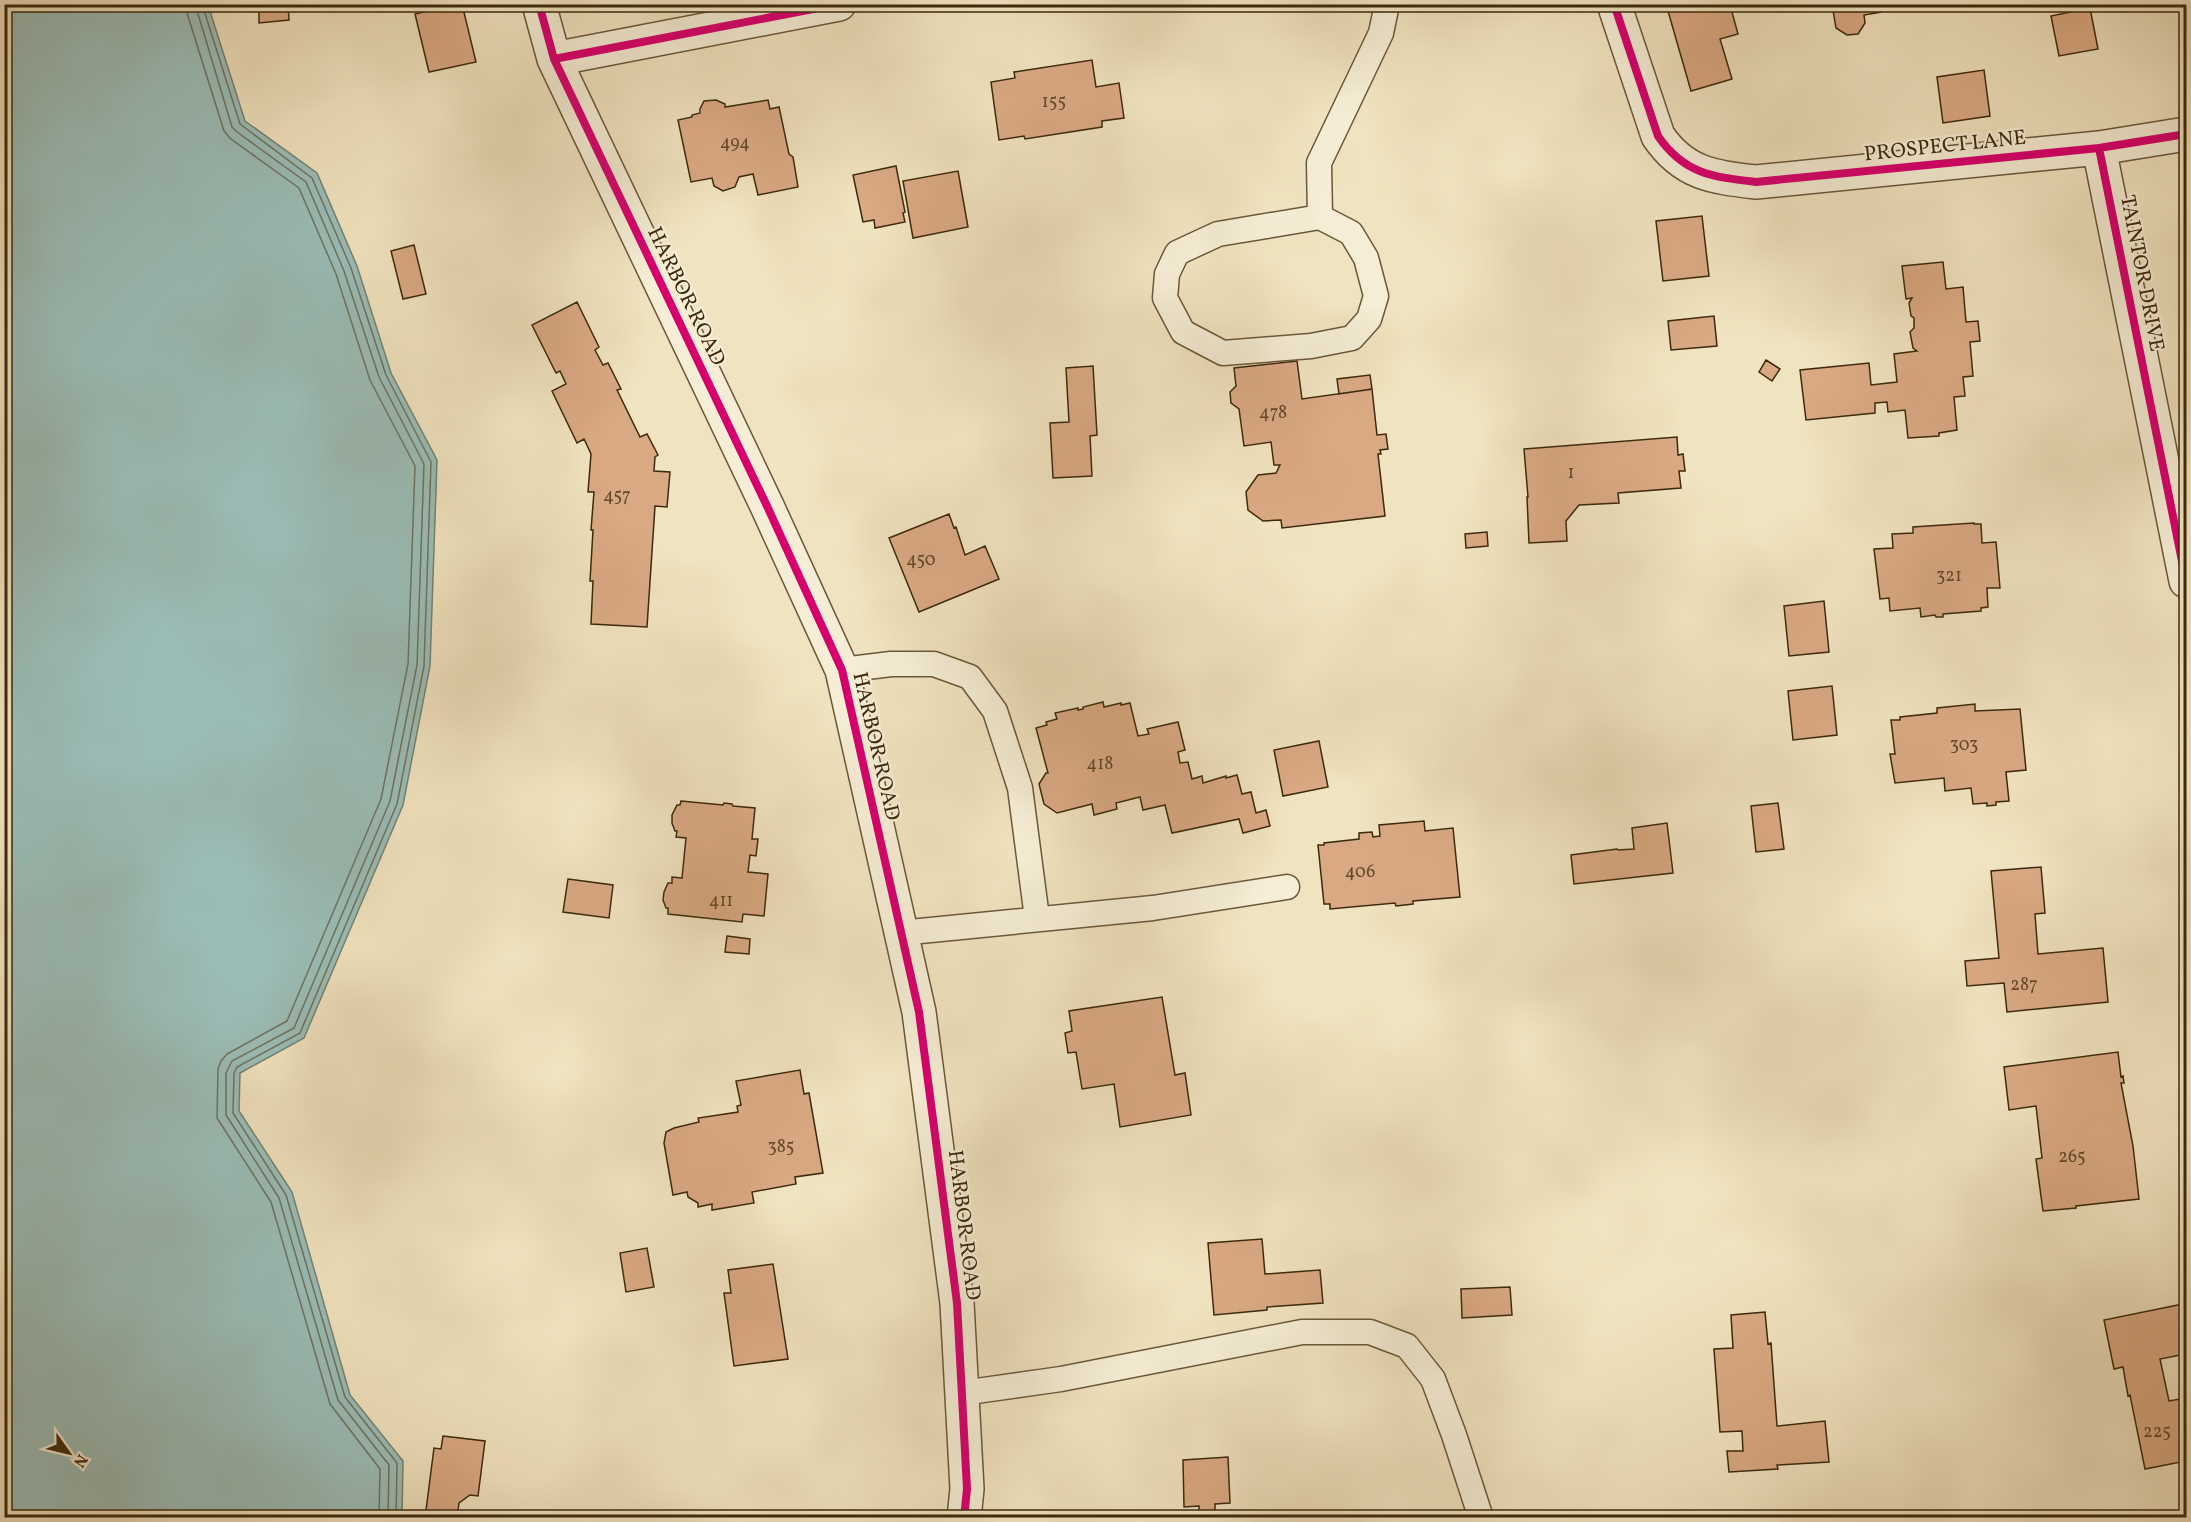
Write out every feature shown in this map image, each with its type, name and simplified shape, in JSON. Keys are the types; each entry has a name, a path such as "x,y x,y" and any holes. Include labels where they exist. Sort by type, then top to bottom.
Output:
{"street":[{"name":"HARBOR ROAD","path":"539,4 554,59 767,506 842,670 919,1012 957,1303 967,1489 963,1518"},
{"path":"554,59 839,4"},
{"name":"PROSPECT LANE","path":"1614,4 1658,136 1669,152 1690,167 1707,174 1756,182 2099,148 2187,134"},
{"name":"TAINTOR DRIVE","path":"2099,148 2187,582"}],"lane":[{"path":"1320,218 1319,163 1381,33 1388,4"},
{"path":"1320,218 1351,233 1366,258 1376,296 1369,320 1352,338 1311,346 1224,353 1183,332 1165,298 1167,274 1177,254 1218,234 1320,218"},
{"path":"842,670 891,664 934,664 970,677 995,711 1020,788 1037,918"},
{"path":"900,933 1153,908 1287,887"},
{"path":"962,1394 1061,1379 1302,1332 1370,1332 1407,1346 1433,1379 1481,1518"}],"water":[{"path":"5,4 208,5 245,121 317,173 357,266 391,373 437,460 430,666 403,805 304,1038 240,1073 239,1111 292,1192 350,1395 403,1461 402,1517 5,1517"}],"building":[{"path":"259,4 288,4 289,20 259,23"},
{"path":"462,4 476,62 429,72 415,14"},
{"path":"1666,4 1733,4 1730,5 1738,34 1720,39 1732,79 1691,91"},
{"path":"1832,4 1894,4 1881,6 1881,12 1864,15 1865,23 1858,34 1847,35 1836,28"},
{"path":"2090,8 2098,49 2059,56 2051,16"},
{"path":"1092,60 1096,87 1119,83 1124,118 1102,121 1102,127 1025,139 1024,136 999,140 991,82 1015,78 1014,72"},
{"path":"1984,70 1990,116 1943,123 1937,77"},
{"path":"716,100 725,104 725,107 768,100 770,109 779,107 789,154 793,157 798,187 758,195 753,174 739,177 735,187 723,191 714,186 712,178 691,182 678,120 700,113 704,101"},
{"path":"896,166 905,222 875,228 874,220 863,222 853,175"},
{"path":"958,171 968,227 913,238 903,181"},
{"path":"1702,216 1709,276 1663,281 1656,221"},
{"path":"414,245 426,294 403,299 391,251"},
{"path":"1943,262 1946,289 1963,287 1966,322 1978,321 1980,341 1970,342 1973,376 1963,377 1965,396 1954,397 1957,430 1939,433 1939,436 1908,438 1905,410 1888,412 1887,402 1875,403 1875,413 1806,420 1800,370 1869,363 1871,385 1897,382 1894,354 1917,351 1913,348 1910,332 1914,328 1914,318 1911,316 1909,303 1912,298 1906,299 1902,266"},
{"path":"577,302 599,347 595,350 603,365 608,363 621,389 617,390 640,437 647,434 658,455 655,457 654,471 670,472 667,507 655,506 647,627 591,624 593,581 590,581 593,530 591,530 594,492 588,492 591,454 584,439 577,443 552,391 566,384 560,371 556,373 532,325"},
{"path":"1714,316 1717,346 1671,350 1668,321"},
{"path":"1766,360 1780,369 1772,381 1759,372"},
{"path":"1297,361 1302,399 1372,389 1377,435 1386,434 1388,449 1380,450 1381,454 1378,454 1385,516 1282,528 1281,520 1263,521 1248,510 1246,492 1258,475 1276,473 1280,465 1274,465 1271,442 1244,446 1239,409 1231,403 1230,392 1236,386 1234,368"},
{"path":"1093,366 1097,435 1090,436 1092,476 1053,478 1050,423 1069,422 1066,368"},
{"path":"1370,375 1372,389 1339,394 1337,379"},
{"path":"1677,437 1678,455 1683,454 1685,471 1679,471 1681,488 1618,493 1619,503 1579,505 1566,521 1567,541 1529,543 1524,449"},
{"path":"949,514 965,555 985,546 999,579 919,612 889,538"},
{"path":"1981,524 1982,543 1996,542 2000,588 1987,588 1988,607 1981,608 1981,611 1943,614 1943,617 1935,615 1921,617 1920,608 1890,611 1889,598 1880,599 1874,549 1893,548 1892,534 1913,533 1913,527"},
{"path":"1487,532 1488,546 1466,548 1465,534"},
{"path":"1824,601 1829,652 1789,656 1784,606"},
{"path":"1832,686 1837,735 1793,740 1788,691"},
{"path":"1103,702 1104,707 1130,703 1138,736 1149,734 1147,729 1178,722 1185,750 1178,752 1180,763 1188,762 1192,779 1202,776 1203,783 1237,775 1242,794 1251,792 1256,813 1266,810 1270,826 1243,833 1239,819 1172,833 1165,805 1143,810 1140,797 1116,803 1117,809 1094,815 1092,804 1057,813 1044,804 1039,784 1048,773 1036,728 1057,719 1055,713 1083,709 1083,707"},
{"path":"1975,704 1975,711 2020,709 2026,770 2006,772 2009,801 1996,802 1996,805 1987,806 1987,803 1973,804 1971,788 1945,791 1944,778 1895,783 1890,754 1895,754 1891,720 1937,713 1937,708"},
{"path":"1319,741 1328,787 1283,796 1274,750"},
{"path":"681,801 723,805 724,803 755,808 752,839 758,839 756,856 750,855 748,872 768,874 764,916 743,914 742,922 668,914 668,908 663,900 664,892 668,883 672,883 672,877 682,878 686,838 676,837 677,831 672,823 672,815"},
{"path":"1778,803 1784,849 1756,852 1751,806"},
{"path":"1424,821 1425,831 1453,828 1460,897 1413,901 1413,904 1396,906 1395,903 1330,909 1330,904 1324,904 1318,845 1359,839 1359,833 1372,832 1373,837 1380,836 1379,825"},
{"path":"1667,823 1673,873 1574,884 1571,855 1634,849 1632,828"},
{"path":"2041,867 2045,913 2035,914 2038,954 2103,948 2108,1002 2007,1012 2004,983 1967,986 1965,961 1999,958 1991,871"},
{"path":"568,879 613,885 609,918 563,912"},
{"path":"727,936 750,939 749,954 725,952"},
{"path":"1162,997 1175,1075 1185,1073 1191,1115 1120,1127 1114,1084 1082,1089 1076,1052 1068,1053 1065,1033 1072,1031 1069,1011"},
{"path":"2118,1052 2139,1199 2043,1211 2036,1159 2042,1158 2036,1106 2009,1110 2004,1067"},
{"path":"800,1070 804,1094 809,1093 823,1173 795,1177 796,1184 752,1192 754,1203 712,1210 712,1204 698,1207 698,1203 688,1197 687,1192 673,1195 664,1143 666,1132 699,1122 698,1118 738,1112 737,1106 741,1105 736,1081"},
{"path":"1262,1239 1265,1274 1320,1270 1323,1303 1267,1307 1267,1310 1214,1315 1208,1243"},
{"path":"647,1248 654,1287 626,1292 620,1253"},
{"path":"773,1264 788,1359 734,1366 724,1293 731,1293 728,1270"},
{"path":"1510,1287 1512,1315 1462,1318 1461,1289"},
{"path":"2183,1304 2186,1321 2186,1354 2160,1359 2169,1401 2186,1398 2186,1461 2145,1469 2123,1367 2114,1369 2104,1320"},
{"path":"1765,1312 1768,1344 1771,1343 1777,1426 1825,1421 1829,1462 1777,1465 1778,1469 1729,1472 1727,1451 1743,1451 1742,1431 1720,1432 1714,1349 1733,1348 1731,1315"},
{"path":"443,1436 485,1441 478,1496 470,1495 459,1503 457,1518 425,1518 434,1448 441,1449"},
{"path":"1228,1457 1230,1503 1215,1504 1215,1516 1226,1516 1226,1518 1176,1518 1176,1514 1199,1513 1199,1506 1184,1507 1183,1460"}],"cycle path":[{"path":"539,4 554,59 767,506 842,670 919,1012 957,1303 967,1489 964,1518"},
{"path":"554,59 839,4"},
{"path":"1614,4 1658,136 1678,159 1689,166 1726,178 1756,182 2099,148 2186,134"},
{"path":"2099,148 2186,581"}]}
